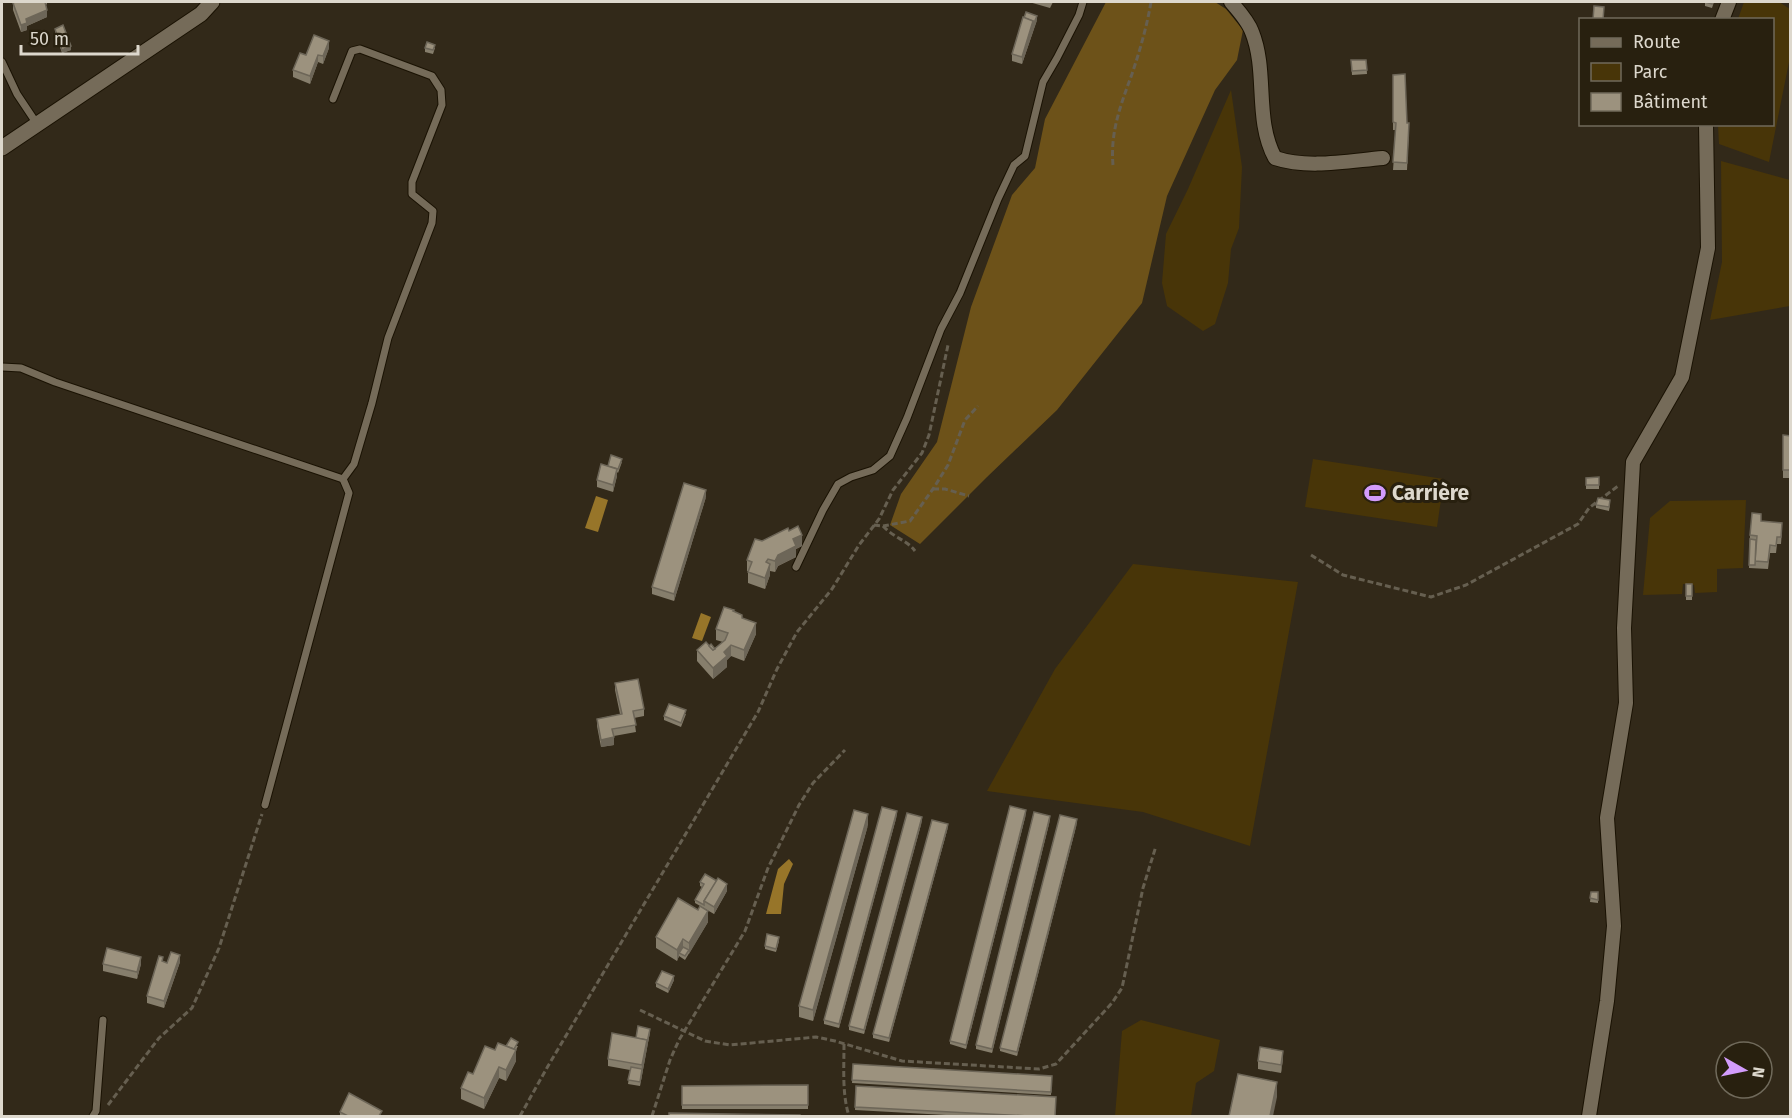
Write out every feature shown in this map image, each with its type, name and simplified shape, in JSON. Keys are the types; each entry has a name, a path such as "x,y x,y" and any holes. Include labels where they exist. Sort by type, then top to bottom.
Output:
{"main road":[{"path":"2,148 201,14 212,2"}],"street":[{"path":"1231,2 1252,30 1259,57 1261,98 1268,146 1275,158 1288,163 1306,164 1383,158"},
{"path":"1723,18 1729,2"},
{"path":"1589,1116 1607,1001 1614,926 1607,818 1626,703 1624,628 1633,462 1682,377 1708,248 1706,126"}],"lane":[{"path":"796,567 838,484 873,470 890,456 941,329 960,293 998,199 1014,165 1025,156 1043,82 1066,41 1083,2"},
{"path":"333,99 352,51 360,49 432,76 441,90 441,105 412,182 412,194 433,211 432,223 388,338 354,464 343,479"},
{"path":"2,62 17,94 37,124"},
{"path":"2,367 21,368 55,382 343,479 349,493 265,804"},
{"path":"94,1114 103,1020"}],"path":[{"path":"1113,165 1112,148 1120,105 1146,29 1151,2"},
{"path":"520,1116 758,712 797,632 832,589 874,525 893,490 922,453 929,435 948,344"},
{"path":"874,525 883,526 910,521 948,465 965,420 978,406"},
{"path":"1311,555 1343,575 1431,597 1466,585 1578,524 1589,508 1632,475"},
{"path":"933,489 945,489 969,496"},
{"path":"883,526 892,536 909,543 915,551"},
{"path":"652,1116 670,1060 684,1030 745,931 768,868 799,805 813,783 845,750"},
{"path":"94,1114 108,1104 159,1038 192,1008 219,948 265,804"},
{"path":"640,1010 705,1041 730,1045 816,1037 902,1061 1039,1069 1056,1064 1112,1003 1122,988 1143,888 1156,846"},
{"path":"844,1044 843,1071 849,1116"}],"green space":[{"path":"1744,2 1779,2 1790,9 1790,57 1769,162 1719,144 1718,126 1774,126 1774,18 1738,18"},
{"path":"1231,90 1242,167 1239,228 1231,249 1228,283 1215,324 1203,331 1167,306 1162,283 1166,234"},
{"path":"1721,161 1790,180 1790,306 1710,320 1722,262"},
{"name":"Carrière","path":"1313,459 1444,479 1437,527 1305,507"},
{"path":"1746,500 1743,568 1717,569 1717,592 1695,593 1694,585 1683,584 1682,594 1643,595 1650,518 1670,501"},
{"path":"1133,564 1298,582 1250,846 1143,812 987,791 1055,669"},
{"path":"1141,1020 1220,1040 1214,1071 1196,1083 1191,1116 1115,1116 1122,1031"}],"shaded area":[{"path":"1106,2 1215,2 1226,9 1243,30 1237,60 1215,90 1167,196 1142,303 1057,410 920,544 890,525 901,494 937,442 971,307 1012,195 1035,168 1045,119"},
{"path":"596,496 608,500 598,532 585,528"},
{"path":"701,613 711,617 702,641 692,638"},
{"path":"789,859 793,864 784,884 781,914 766,914 778,869"}],"building":[{"path":"45,2 47,10 26,19 27,23 21,25 13,3"},
{"path":"1594,6 1604,7 1603,18 1593,18"},
{"path":"1026,12 1037,16 1033,25 1033,21 1024,18"},
{"path":"1023,17 1033,21 1022,57 1012,54"},
{"path":"63,25 71,46 62,50 55,29"},
{"path":"314,35 329,41 323,56 318,55 310,76 293,70 300,53 306,55"},
{"path":"427,42 435,45 433,50 425,48"},
{"path":"1351,60 1366,60 1367,70 1352,71"},
{"path":"1405,74 1407,123 1409,123 1407,163 1393,162 1396,123 1393,122 1393,75"},
{"path":"1783,435 1791,436 1791,470 1783,470"},
{"path":"611,455 622,459 618,469 608,466"},
{"path":"601,464 617,469 613,485 597,480"},
{"path":"1599,477 1599,485 1586,485 1586,478"},
{"path":"684,483 706,490 674,594 652,587"},
{"path":"1598,498 1610,500 1609,507 1596,505"},
{"path":"1752,513 1761,514 1761,521 1782,523 1781,537 1777,537 1776,546 1770,545 1768,562 1755,561 1757,536 1750,535"},
{"path":"798,526 802,535 793,539 796,546 778,555 775,561 768,559 766,562 770,564 765,578 748,572 752,562 747,560 755,539 762,541 788,528 789,531"},
{"path":"1750,539 1756,540 1755,565 1749,565"},
{"path":"1686,584 1692,584 1692,596 1686,596"},
{"path":"724,607 756,623 744,650 731,645 724,652 727,656 713,668 697,650 706,642 713,650 725,640 728,633 716,629"},
{"path":"638,679 644,709 633,711 636,725 612,729 614,737 601,740 597,719 622,714 615,683"},
{"path":"669,704 686,710 681,723 664,716"},
{"path":"1010,806 1026,810 966,1045 950,1041"},
{"path":"882,807 897,811 839,1024 824,1020"},
{"path":"854,810 868,814 813,1010 799,1006"},
{"path":"1034,812 1050,816 992,1049 976,1045"},
{"path":"907,813 922,817 864,1030 849,1026"},
{"path":"1060,815 1077,819 1017,1052 1000,1048"},
{"path":"932,820 948,824 889,1038 873,1034"},
{"path":"705,874 717,881 704,901 704,905 695,900 704,884 700,882"},
{"path":"718,878 727,884 714,907 704,901"},
{"path":"1591,892 1598,892 1598,900 1590,898"},
{"path":"678,898 698,910 700,906 708,911 689,943 683,939 677,950 656,937"},
{"path":"767,934 779,937 776,949 765,946"},
{"path":"683,947 689,950 685,956 679,953"},
{"path":"107,948 141,957 137,972 103,964"},
{"path":"171,952 180,955 164,1001 147,996 159,956 163,957 162,961 167,963"},
{"path":"662,971 674,976 668,989 656,983"},
{"path":"638,1026 650,1029 647,1043 647,1040 636,1038"},
{"path":"612,1033 647,1040 642,1065 608,1059"},
{"path":"511,1038 518,1042 514,1049 506,1046"},
{"path":"498,1043 516,1050 506,1070 499,1067 484,1098 461,1088 468,1072 473,1074 485,1046 495,1050"},
{"path":"1260,1047 1283,1051 1281,1065 1258,1061"},
{"path":"853,1064 1052,1076 1051,1092 852,1080"},
{"path":"631,1067 642,1069 640,1082 628,1080"},
{"path":"1238,1074 1277,1082 1270,1116 1229,1116"},
{"path":"808,1085 808,1105 682,1105 682,1086"},
{"path":"856,1086 1056,1097 1055,1116 855,1107"},
{"path":"349,1093 382,1111 379,1116 348,1116 340,1112"},
{"path":"669,1113 800,1115 800,1116 669,1116"}],"place":[{"name":"Carrière","path":"1375,493"}]}
